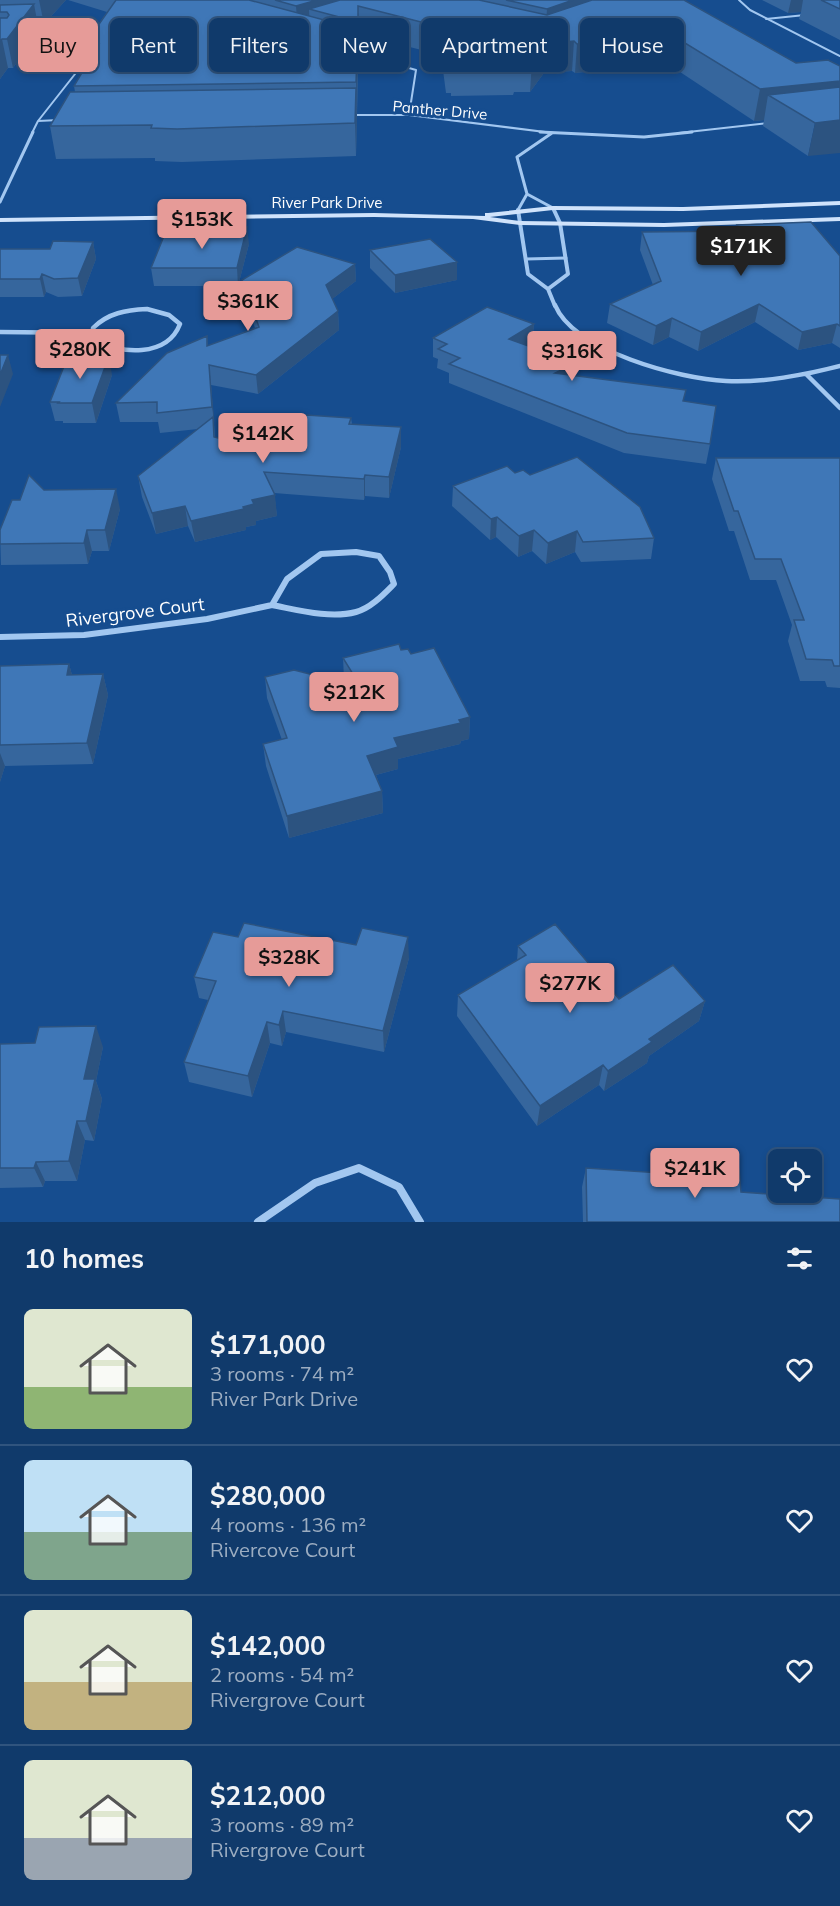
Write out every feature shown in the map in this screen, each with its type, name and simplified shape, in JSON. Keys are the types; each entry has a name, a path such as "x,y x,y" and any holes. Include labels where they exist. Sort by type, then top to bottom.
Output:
{"street":[{"name":"River Park Drive","path":"473,217 518,210 553,208 683,209 840,203"},
{"path":"548,288 568,274 560,223 553,208"},
{"path":"518,210 528,274 548,288 558,313 579,333 624,359 683,374 726,381 807,375 840,366"},
{"name":"River Park Drive","path":"0,220 374,215 473,217 520,223 703,225 840,219"},
{"path":"129,310 161,311 175,317 180,324 176,335 162,344 134,351 101,345 93,339 91,333 99,321 114,313 129,310"},
{"path":"0,332 91,333"},
{"path":"807,375 840,408"},
{"name":"Rivergrove Court","path":"0,638 84,636 207,619 272,605 320,614 357,612 379,599 393,584 390,572 379,556 356,552 321,554 287,579 272,605"},
{"path":"258,1222 315,1183 359,1168 399,1187 420,1222"}],"lane":[{"path":"739,0 750,10 766,19 840,56"},
{"path":"766,19 813,14"},
{"path":"98,26 103,26"},
{"path":"409,68 416,70 409,114"},
{"path":"0,202 38,121 77,72"},
{"name":"Panther Drive","path":"349,116 409,114 552,132 644,137 775,123"},
{"path":"38,121 62,120"},
{"path":"518,210 527,194 517,157 552,132"},
{"path":"527,194 553,208"},
{"path":"526,259 566,258"}],"building":[{"path":"116,0 249,0 321,19 321,72 356,72 356,82 74,86 82,72 98,72 98,26"},
{"path":"275,0 317,0 296,6"},
{"path":"340,0 479,0 547,15 592,0 684,0 796,63 828,60 840,66 840,81 760,89 684,42 684,18 580,18 580,44 577,44 574,41 568,42 568,18 421,18 421,22 358,6 358,18 343,18 309,9"},
{"path":"506,0 573,0 547,9"},
{"path":"821,0 840,0 840,9"},
{"path":"34,4 23,18 18,18 18,25 7,39 0,41 0,18 7,18 9,15 7,12 0,12 0,5"},
{"path":"840,87 840,120 815,123 768,95"},
{"path":"356,88 355,123 177,129 151,128 152,125 50,126 70,92"},
{"path":"811,222 840,256 840,326 837,324 802,332 759,304 701,332 672,318 656,326 610,304 661,281 642,232 741,231 737,225"},
{"path":"247,227 237,268 151,268 164,236 197,236 199,229"},
{"path":"430,239 457,262 395,275 370,250"},
{"path":"53,241 93,242 78,278 54,279 42,274 40,279 0,279 0,249 50,249"},
{"path":"297,247 355,264 326,285 338,311 256,375 209,365 212,407 157,413 157,402 116,403 167,353 207,336 207,346 259,327 242,280"},
{"path":"487,307 534,324 509,339 576,363 555,373 686,390 683,401 716,406 710,444 627,433 449,364 460,358 438,349 447,344 433,338"},
{"path":"0,355 8,355 0,375"},
{"path":"68,356 109,356 92,403 50,402"},
{"path":"306,415 351,418 349,424 401,427 389,477 365,475 364,479 264,472 275,495 252,500 254,504 243,507 244,509 191,521 185,506 152,513 138,476 213,417 214,437 246,445 299,434"},
{"path":"577,457 640,507 654,538 583,542 577,531 548,543 534,530 519,536 497,517 491,519 453,486 507,466 515,473 523,470 530,475"},
{"path":"716,458 840,458 840,666 834,666 832,660 806,659 794,620 804,620 781,559 755,559 738,511 734,511"},
{"path":"29,475 44,490 116,489 105,530 87,530 84,543 0,544 0,530 12,500 20,500"},
{"path":"399,644 401,650 408,649 411,654 434,648 470,717 459,720 461,723 394,738 398,747 367,756 382,791 287,816 263,744 287,738 265,677 294,670 361,687 343,658"},
{"path":"69,664 67,675 103,674 87,743 0,745 0,666"},
{"path":"244,923 356,945 362,928 408,937 383,1031 283,1011 279,1025 267,1022 248,1076 184,1062 216,981 194,977 213,932 238,937"},
{"path":"555,924 619,999 673,965 705,1001 649,1039 652,1042 608,1071 603,1065 540,1106 458,995 526,955 518,946"},
{"path":"96,1026 84,1079 95,1079 86,1121 77,1121 69,1161 36,1162 34,1168 0,1168 0,1044 35,1043 39,1027"},
{"path":"689,1166 739,1169 741,1192 768,1194 768,1203 822,1203 822,1198 840,1199 840,1222 587,1222 586,1168 690,1175"}]}
